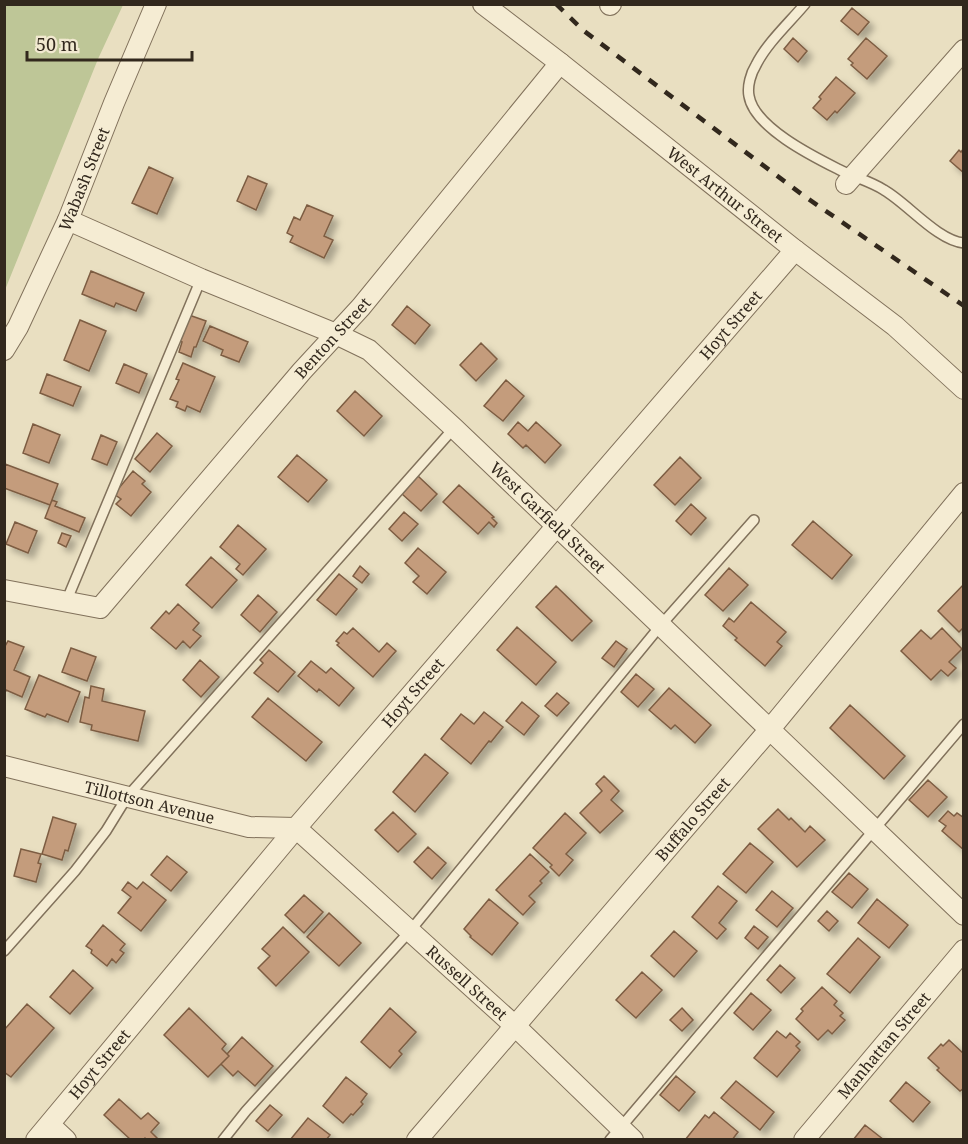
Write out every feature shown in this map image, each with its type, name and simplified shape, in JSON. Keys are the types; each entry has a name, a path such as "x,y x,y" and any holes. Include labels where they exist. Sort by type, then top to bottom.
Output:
{"street":[{"name":"Wabash Street","path":"4,350 18,327 68,220 156,4"},
{"name":"West Arthur Street","path":"483,4 895,327 963,389"},
{"path":"850,180 963,50"},
{"name":"Benton Street","path":"66,602 100,608 302,371 361,307 560,63"},
{"name":"West Garfield Street","path":"68,220 369,350 454,428 963,915"},
{"name":"Hoyt Street","path":"43,1132 296,828 795,250"},
{"name":"Buffalo Street","path":"417,1140 770,729 963,493"},
{"path":"4,590 66,602"},
{"name":"Tillottson Avenue","path":"4,766 249,827 296,828"},
{"name":"Russell Street","path":"296,828 515,1026 621,1136"},
{"name":"Manhattan Street","path":"804,1140 963,950"},
{"path":"43,1132 66,1140"}],"lane":[{"path":"805,4 756,63 750,79 748,96 755,111 785,139 841,170 850,180 885,190 942,234 963,243"},
{"path":"66,602 201,279"},
{"path":"4,951 75,871 106,831 127,797 454,428"},
{"path":"224,1140 246,1111 410,931 661,625 754,520"},
{"path":"621,1136 963,724"}],"green space":[{"path":"5,4 123,5 98,59 5,290"}],"building":[{"path":"852,8 869,22 858,35 841,21"},
{"path":"793,38 807,51 798,62 784,49"},
{"path":"866,38 887,56 867,79 851,65 853,63 848,59"},
{"path":"836,77 855,93 837,113 835,111 827,120 813,108"},
{"path":"964,148 964,173 950,161 959,150 961,152"},
{"path":"149,167 173,178 157,214 132,203"},
{"path":"248,176 267,184 256,210 237,201"},
{"path":"307,205 333,216 324,236 333,240 324,258 290,242 293,236 287,233 294,217 300,220"},
{"path":"91,271 144,293 136,311 116,303 114,307 82,294"},
{"path":"407,306 430,325 415,344 392,325"},
{"path":"189,315 206,321 191,357 179,352 182,342 180,341"},
{"path":"80,320 106,331 89,371 64,360"},
{"path":"210,326 248,342 239,362 221,355 223,350 203,341"},
{"path":"481,343 497,359 476,381 460,365"},
{"path":"183,363 215,377 200,412 187,406 185,411 176,407 178,402 170,399 179,380 176,379"},
{"path":"124,364 147,374 139,393 116,383"},
{"path":"47,374 81,387 73,406 40,393"},
{"path":"506,380 524,396 503,421 484,406"},
{"path":"355,391 382,416 364,436 337,411"},
{"path":"518,422 528,431 536,422 561,445 545,463 526,445 523,448 508,434"},
{"path":"33,424 60,435 49,463 23,453"},
{"path":"157,433 172,446 150,472 135,459"},
{"path":"101,435 117,442 107,465 92,459"},
{"path":"297,455 327,480 308,502 278,477"},
{"path":"680,457 701,478 675,505 654,485"},
{"path":"5,464 58,484 50,505 4,488"},
{"path":"133,471 145,481 142,484 151,492 131,516 116,504 121,499 114,494"},
{"path":"418,476 437,494 421,511 402,494"},
{"path":"459,485 494,517 492,518 497,523 494,527 489,522 478,534 443,502"},
{"path":"52,500 57,502 55,506 85,518 79,532 45,518"},
{"path":"691,504 706,518 691,535 676,521"},
{"path":"404,512 418,524 402,541 389,529"},
{"path":"813,521 852,555 832,579 792,545"},
{"path":"15,522 37,531 28,553 6,544"},
{"path":"238,525 266,549 243,575 236,569 240,564 220,547"},
{"path":"62,533 71,536 66,547 58,543"},
{"path":"418,548 446,572 427,594 413,582 419,576 405,563"},
{"path":"211,557 237,580 212,608 186,585"},
{"path":"360,566 369,574 362,583 353,576"},
{"path":"729,568 748,585 723,611 705,595"},
{"path":"339,574 357,589 336,615 317,600"},
{"path":"964,584 964,627 959,632 938,611"},
{"path":"556,586 592,621 572,641 536,607"},
{"path":"258,595 277,612 260,632 241,615"},
{"path":"751,602 786,632 777,642 782,646 765,666 735,640 737,638 723,626 729,618 734,622"},
{"path":"178,604 199,623 193,630 201,636 190,648 183,641 176,649 151,628 166,611 169,614"},
{"path":"517,627 556,662 536,685 497,650"},
{"path":"353,628 379,652 387,643 396,651 373,677 337,645 339,643 336,641 344,632 347,634"},
{"path":"942,628 962,649 949,662 956,668 948,676 941,670 931,680 901,651 921,630 931,639"},
{"path":"8,641 24,647 14,670 30,677 22,697 6,690 4,693 4,648"},
{"path":"616,641 627,649 614,667 602,658"},
{"path":"71,648 96,657 87,681 62,672"},
{"path":"269,650 295,672 278,692 254,673 263,663 260,660"},
{"path":"200,660 219,677 201,697 183,680"},
{"path":"311,661 326,673 331,668 354,688 339,706 319,689 317,692 298,676"},
{"path":"636,674 654,689 638,707 621,692"},
{"path":"39,675 80,692 68,722 47,714 45,717 25,709"},
{"path":"91,686 104,689 102,701 145,711 138,741 91,730 92,725 80,722 85,697 89,698"},
{"path":"669,688 711,725 695,743 675,725 671,729 649,710"},
{"path":"557,693 569,703 557,716 545,706"},
{"path":"268,698 322,742 306,761 252,717"},
{"path":"522,702 539,716 524,735 506,721"},
{"path":"850,705 905,756 884,779 830,728"},
{"path":"484,712 503,727 471,764 441,739 461,714 474,724"},
{"path":"425,754 448,773 415,812 393,792"},
{"path":"604,776 619,791 611,800 623,811 600,833 580,813 602,791 596,784"},
{"path":"928,780 947,797 928,817 909,800"},
{"path":"778,809 805,832 810,826 825,840 797,867 758,829"},
{"path":"948,811 954,816 957,813 964,818 964,850 942,831 946,826 939,821"},
{"path":"393,812 416,834 398,852 375,830"},
{"path":"565,813 586,833 566,854 573,860 559,876 550,867 552,865 533,848"},
{"path":"53,817 76,824 68,851 65,850 62,860 42,854"},
{"path":"750,843 773,862 746,893 723,874"},
{"path":"428,847 446,863 432,879 414,862"},
{"path":"21,849 41,854 36,882 14,876"},
{"path":"530,854 549,872 529,896 535,902 523,915 496,890"},
{"path":"167,856 187,872 171,891 151,875"},
{"path":"849,873 868,889 852,908 832,892"},
{"path":"128,882 137,889 143,882 166,900 141,931 118,913 131,897 122,890"},
{"path":"718,886 737,901 719,923 726,929 717,939 692,917"},
{"path":"772,891 793,908 777,927 756,910"},
{"path":"304,895 323,912 304,933 285,915"},
{"path":"489,899 518,923 492,955 464,929"},
{"path":"877,899 908,925 889,948 858,923"},
{"path":"827,911 838,921 829,931 818,921"},
{"path":"329,913 361,943 339,966 307,937"},
{"path":"103,925 125,944 120,950 124,953 116,963 112,959 107,966 86,946"},
{"path":"754,926 768,937 758,949 745,938"},
{"path":"283,927 309,952 276,986 258,968 270,956 262,949"},
{"path":"674,931 697,951 674,977 651,956"},
{"path":"858,938 880,957 850,993 827,974"},
{"path":"780,965 795,978 781,993 767,980"},
{"path":"73,970 93,988 70,1014 50,997"},
{"path":"642,972 662,990 636,1018 616,1000"},
{"path":"822,987 837,1001 834,1005 843,1013 840,1016 845,1020 832,1034 828,1030 818,1040 796,1019 803,1011 801,1009"},
{"path":"751,993 771,1010 753,1030 734,1013"},
{"path":"27,1004 54,1028 11,1077 4,1072 4,1030"},
{"path":"189,1008 226,1044 222,1049 229,1056 208,1077 164,1035"},
{"path":"390,1008 416,1032 399,1051 402,1054 390,1068 361,1042"},
{"path":"682,1008 693,1020 682,1031 670,1020"},
{"path":"777,1031 786,1038 790,1033 800,1042 796,1046 800,1050 777,1077 754,1058"},
{"path":"242,1037 273,1066 255,1086 238,1071 233,1076 221,1064"},
{"path":"949,1040 964,1054 964,1088 960,1091 937,1070 939,1068 928,1058 941,1044 943,1046"},
{"path":"676,1076 695,1092 679,1111 660,1095"},
{"path":"346,1077 367,1094 361,1102 363,1104 343,1123 323,1106"},
{"path":"736,1081 774,1112 760,1130 721,1098"},
{"path":"906,1082 930,1102 913,1122 890,1101"},
{"path":"119,1099 141,1119 148,1113 159,1123 151,1132 157,1138 156,1140 145,1138 144,1140 131,1140 104,1115"},
{"path":"270,1105 282,1115 268,1131 256,1121"},
{"path":"714,1112 738,1132 732,1140 685,1140 705,1115 709,1118"},
{"path":"308,1118 330,1135 326,1140 290,1140"},
{"path":"865,1125 884,1140 853,1140"}],"railway":[{"path":"556,4 584,31 804,196 964,306"}]}
